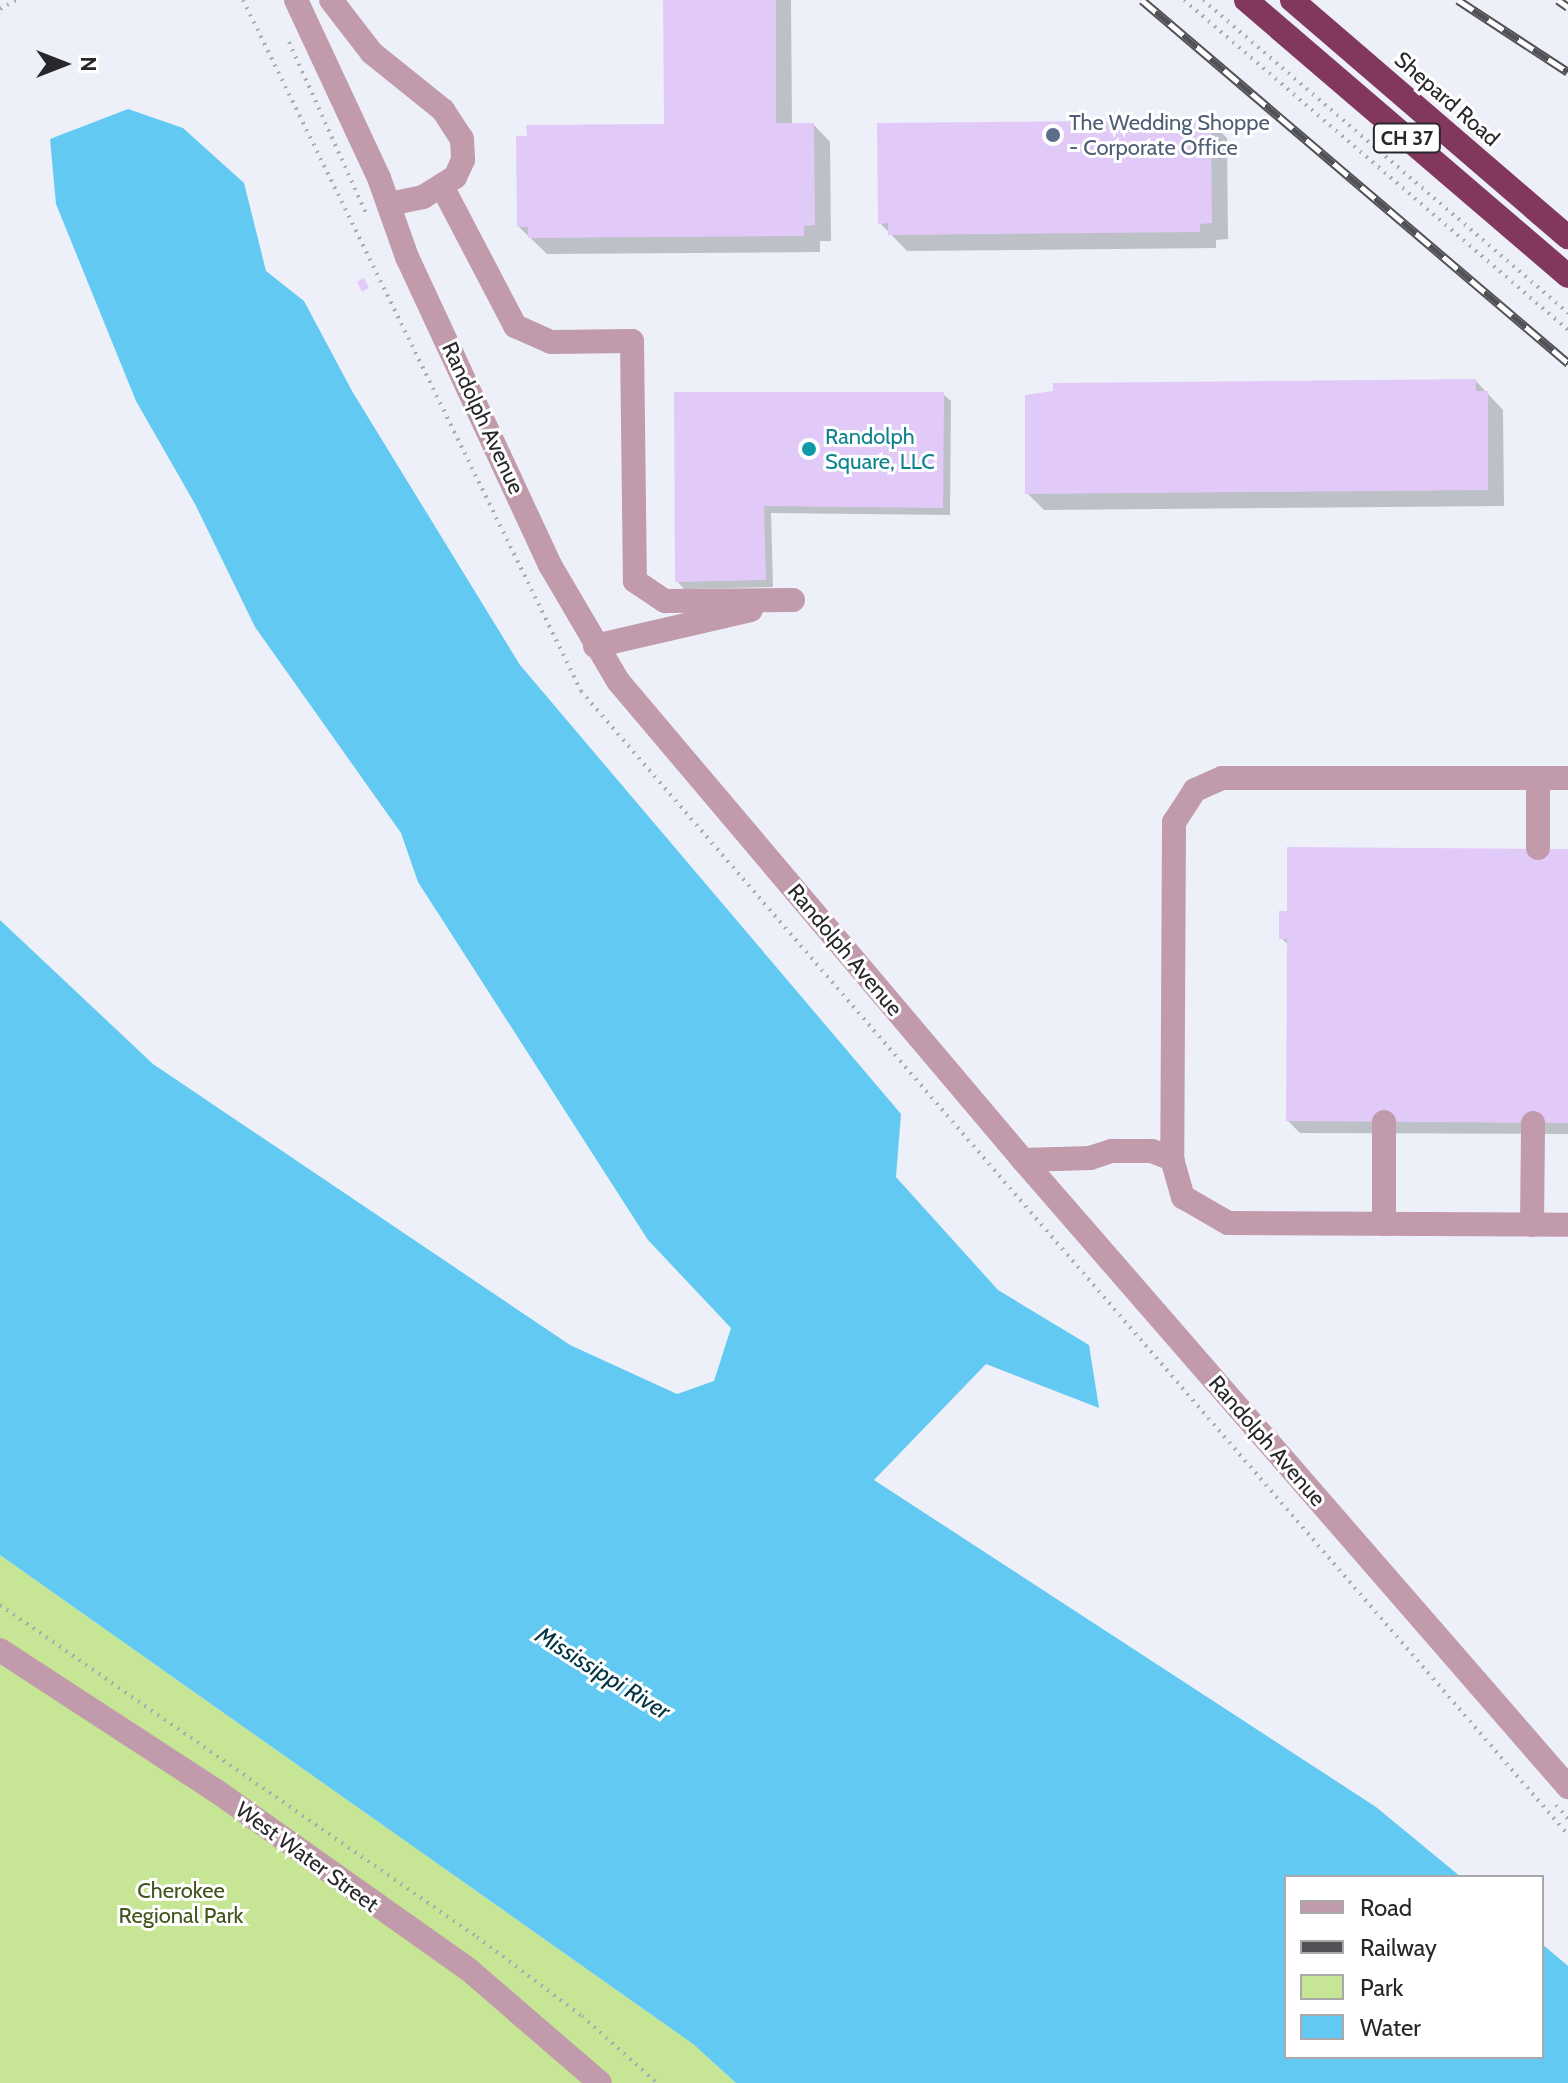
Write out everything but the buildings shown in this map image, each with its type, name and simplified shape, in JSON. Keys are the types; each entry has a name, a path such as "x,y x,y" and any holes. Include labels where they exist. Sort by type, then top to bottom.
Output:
{"highway":[{"name":"CH 37","path":"1246,0 1568,276"},
{"name":"Shepard Road","path":"1292,0 1568,237"}],"street":[{"name":"Randolph Avenue","path":"296,0 390,204 407,257 550,565 595,646 646,716 1023,1160 1568,1787"},
{"path":"331,0 372,53 456,124 463,160 443,188 390,204"},
{"path":"443,188 515,326 551,342 632,341 635,581 665,601 793,600 595,646"},
{"path":"1568,778 1222,778 1195,790 1174,822 1172,1159 1183,1197 1228,1223 1568,1225"},
{"path":"1538,778 1538,848"},
{"path":"1384,1122 1384,1224"},
{"path":"1532,1225 1533,1123"},
{"path":"1023,1160 1090,1158 1112,1151 1152,1151 1172,1159"},
{"name":"West Water Street","path":"0,1650 215,1790 468,1969 600,2083"}],"path":[{"path":"0,9 17,0"},
{"path":"1184,0 1568,330"},
{"path":"1203,0 1568,313"},
{"path":"0,1605 477,1937 582,2016 657,2083"}],"green space":[{"name":"Cherokee Regional Park","path":"0,1555 693,2044 736,2083 0,2083"}],"water":[{"name":"Mississippi River","path":"128,109 183,128 244,183 266,271 304,301 352,391 520,665 901,1114 896,1177 998,1290 1089,1345 1099,1408 986,1364 874,1480 1376,1807 1459,1875 1284,1875 1284,2059 1544,2059 1544,1946 1568,1966 1568,2083 736,2083 693,2044 0,1555 0,920 153,1064 570,1345 677,1394 714,1381 731,1328 648,1240 418,882 401,833 255,627 195,504 136,401 56,204 50,139"}],"railway":[{"path":"1142,0 1568,363"},
{"path":"1458,0 1568,72"},
{"path":"1558,0 1568,7"}],"place":[{"name":"The Wedding Shoppe - Corporate Office","path":"1053,135"},
{"name":"Randolph Square, LLC","path":"809,449"}]}
